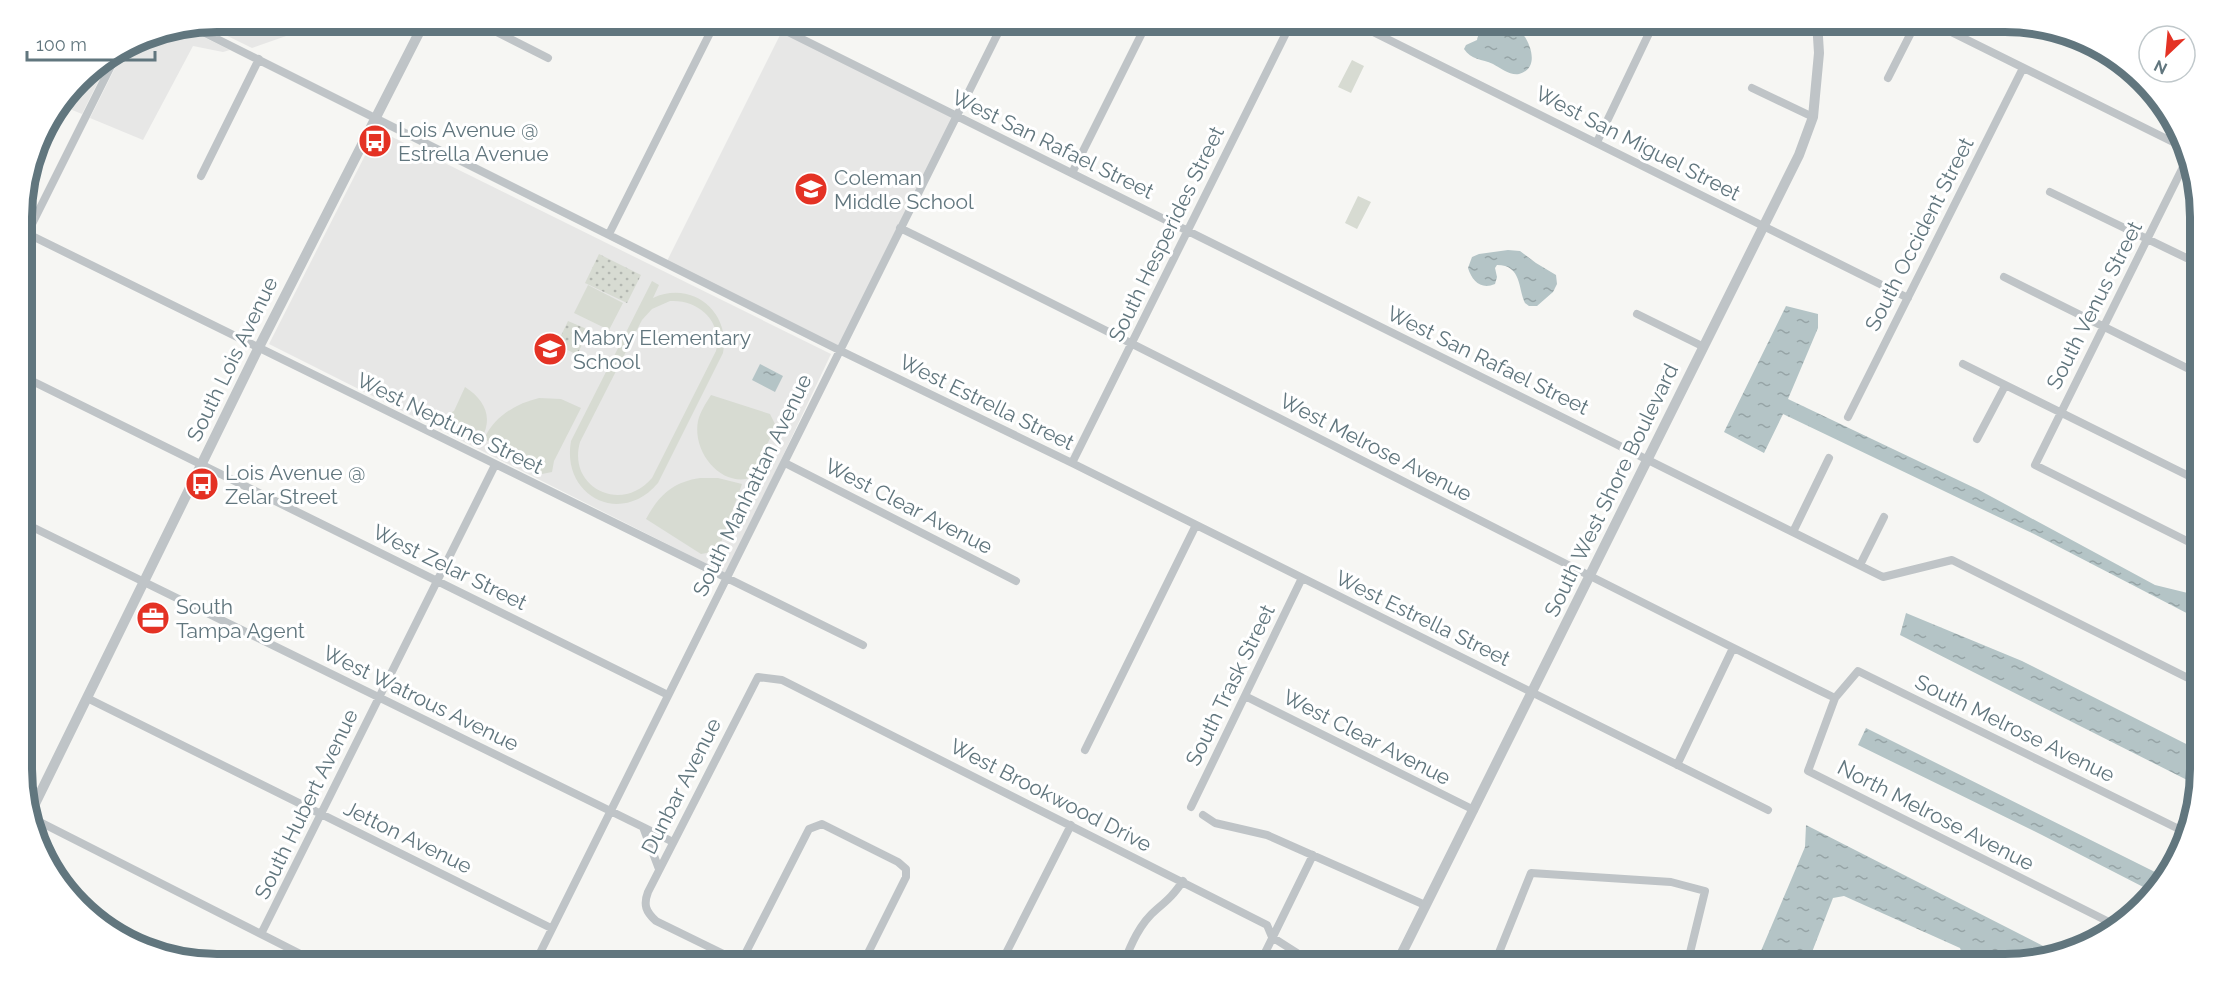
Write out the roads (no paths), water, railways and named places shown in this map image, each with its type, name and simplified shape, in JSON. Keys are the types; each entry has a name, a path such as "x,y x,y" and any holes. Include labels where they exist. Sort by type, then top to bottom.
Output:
{"street":[{"name":"South Lois Avenue","path":"35,804 258,349 420,31"},
{"path":"495,31 548,58"},
{"path":"609,234 711,31"},
{"name":"West San Rafael Street","path":"786,31 1883,577 1952,560 2190,679"},
{"name":"South Manhattan Avenue","path":"539,954 999,31"},
{"path":"1072,173 1143,31"},
{"name":"South Hesperides Street","path":"1072,463 1287,31"},
{"name":"West San Miguel Street","path":"1371,31 1908,298"},
{"path":"1597,142 1650,31"},
{"name":"South West Shore Boulevard","path":"1401,954 1800,155 1813,117 1819,53 1818,31"},
{"path":"1888,78 1912,31"},
{"path":"1949,31 2174,142"},
{"name":"West Estrella Street","path":"203,32 1767,810"},
{"path":"201,176 259,59"},
{"path":"32,217 111,65"},
{"name":"South Occident Street","path":"1848,417 2023,68"},
{"path":"1752,88 1813,117"},
{"name":"South Venus Street","path":"2183,167 2035,465 2190,542"},
{"path":"2050,192 2190,260"},
{"name":"West Melrose Avenue","path":"900,228 1132,342 1590,577 1835,698"},
{"name":"West Neptune Street","path":"32,236 863,645"},
{"path":"2004,277 2190,369"},
{"path":"1637,314 1704,347"},
{"path":"1963,364 2190,478"},
{"name":"West Zelar Street","path":"32,381 668,695"},
{"path":"1977,439 2005,386"},
{"path":"1793,532 1828,458"},
{"name":"West Clear Avenue","path":"785,463 1016,581"},
{"name":"South Hubert Avenue","path":"261,934 495,465"},
{"path":"1860,565 1884,517"},
{"path":"1085,750 1196,525"},
{"name":"West Watrous Avenue","path":"32,527 673,842"},
{"name":"South Trask Street","path":"1191,807 1302,578"},
{"path":"1677,765 1733,648"},
{"name":"South Melrose Avenue","path":"1835,698 1858,671 2180,829"},
{"name":"West Brookwood Drive","path":"758,677 782,680 1183,881 1267,925 1272,937 1299,954"},
{"name":"Dunbar Avenue","path":"723,954 656,921 647,914 645,898 758,677"},
{"name":"West Clear Avenue","path":"1245,696 1474,810"},
{"name":"Jetton Avenue","path":"87,698 551,928"},
{"name":"North Melrose Avenue","path":"1835,698 1808,771 2109,922"},
{"path":"1203,815 1215,823 1267,835 1425,905"},
{"path":"39,822 300,954"},
{"path":"748,954 809,829 822,824 898,861 906,869 906,877 868,954"},
{"path":"1006,954 1071,825"},
{"path":"643,827 659,869"},
{"path":"1264,954 1313,855"},
{"path":"1498,954 1531,873 1671,882 1705,891 1690,954"},
{"path":"1127,954 1134,937 1157,909 1172,897 1183,881"}],"water":[{"path":"1479,31 1520,31 1531,50 1531,64 1519,74 1513,74 1473,57 1464,49 1466,45 1477,40"},
{"path":"1508,250 1520,251 1556,275 1557,284 1553,292 1537,306 1529,306 1525,303 1515,273 1505,266 1497,265 1495,284 1490,286 1481,285 1470,273 1468,268 1472,257"},
{"path":"1786,306 1818,314 1818,328 1788,399 1979,490 2155,585 2190,594 2190,615 2036,535 1783,414 1764,453 1724,432"},
{"path":"760,364 783,376 775,392 752,380"},
{"path":"1906,613 2022,661 2190,746 2189,781 1900,635"},
{"path":"1866,728 2157,873 2146,888 1858,745"},
{"path":"1806,825 2049,949 2017,954 1962,954 1960,948 1844,896 1833,898 1811,954 1760,954 1805,847"}],"place":[{"name":"Lois Avenue @ Estrella Avenue","path":"375,141"},
{"name":"Coleman Middle School","path":"811,189"},
{"name":"Mabry Elementary School","path":"550,349"},
{"name":"Lois Avenue @ Zelar Street","path":"202,484"},
{"name":"South Tampa Agent","path":"153,618"}]}
